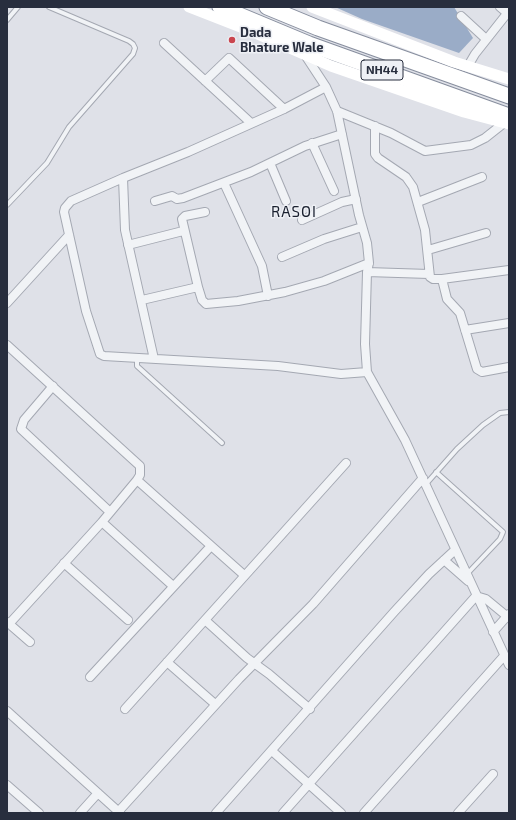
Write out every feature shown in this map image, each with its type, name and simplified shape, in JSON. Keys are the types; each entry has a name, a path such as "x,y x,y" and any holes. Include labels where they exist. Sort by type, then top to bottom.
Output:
{"highway":[{"name":"NH44","path":"220,7 309,44 507,121"},
{"name":"NH44","path":"267,7 318,28 509,96"}],"street":[{"path":"189,7 331,66 464,112 507,121"},
{"path":"312,7 468,66 509,79"},
{"path":"468,66 486,39 508,12 500,7"},
{"path":"461,16 486,39"},
{"path":"164,43 251,123"},
{"path":"304,54 326,87 337,112 362,227 367,243 369,263 367,272 365,344 367,372 405,440 509,665"},
{"path":"205,81 228,58 284,109"},
{"path":"326,87 284,109 188,152 71,201 65,208 69,235 86,311 98,351 104,356 278,366 341,374 367,372"},
{"path":"337,112 391,133 418,148 432,151 471,146 485,138 507,121"},
{"path":"375,126 375,154 406,177 413,187 418,202 428,250 429,274 433,279 509,270"},
{"path":"155,201 172,196 180,199 224,183 312,143 342,134"},
{"path":"312,143 334,192"},
{"path":"270,163 286,201"},
{"path":"418,202 482,177"},
{"path":"123,178 128,245 142,300 154,359"},
{"path":"224,183 262,266 268,296"},
{"path":"302,220 342,202 356,199"},
{"path":"205,212 182,218 183,231 198,287 202,300 206,304 268,296 312,284 369,263"},
{"path":"282,257 324,239 362,227"},
{"path":"128,245 183,231"},
{"path":"428,250 486,233"},
{"path":"7,303 69,235"},
{"path":"367,272 429,274"},
{"path":"442,279 448,299 460,313 476,365 480,371 509,367"},
{"path":"142,300 198,287"},
{"path":"465,330 509,323"},
{"path":"7,344 137,463 141,471 136,480 102,522 8,623 30,642"},
{"path":"53,386 24,420 21,429 110,512"},
{"path":"125,709 244,575 346,464"},
{"path":"136,480 244,575"},
{"path":"7,711 119,812 215,704 313,604 424,481"},
{"path":"102,522 173,586"},
{"path":"90,677 211,546"},
{"path":"216,813 310,709 394,612 455,550"},
{"path":"444,560 468,579"},
{"path":"64,563 128,620"},
{"path":"476,596 486,599 508,616 493,632"},
{"path":"283,813 476,596"},
{"path":"205,620 310,709"},
{"path":"364,813 504,656"},
{"path":"167,662 215,704"},
{"path":"272,751 341,813"},
{"path":"458,813 493,774"},
{"path":"7,785 38,813"},
{"path":"80,813 98,793"}],"lane":[{"path":"7,205 47,163 68,127 132,54 134,48 133,44 129,41 49,7"},
{"path":"7,20 18,8"},
{"path":"137,358 137,366 222,443"},
{"path":"424,481 436,472 457,449 483,425 500,413 509,412"},
{"path":"436,472 503,532 500,539 468,579"}],"water":[{"path":"335,7 454,7 473,38 459,53 362,19"}],"place":[{"name":"Dada Bhature Wale","path":"232,40"}],"district":[{"name":"RASOI","path":"294,212"}]}
